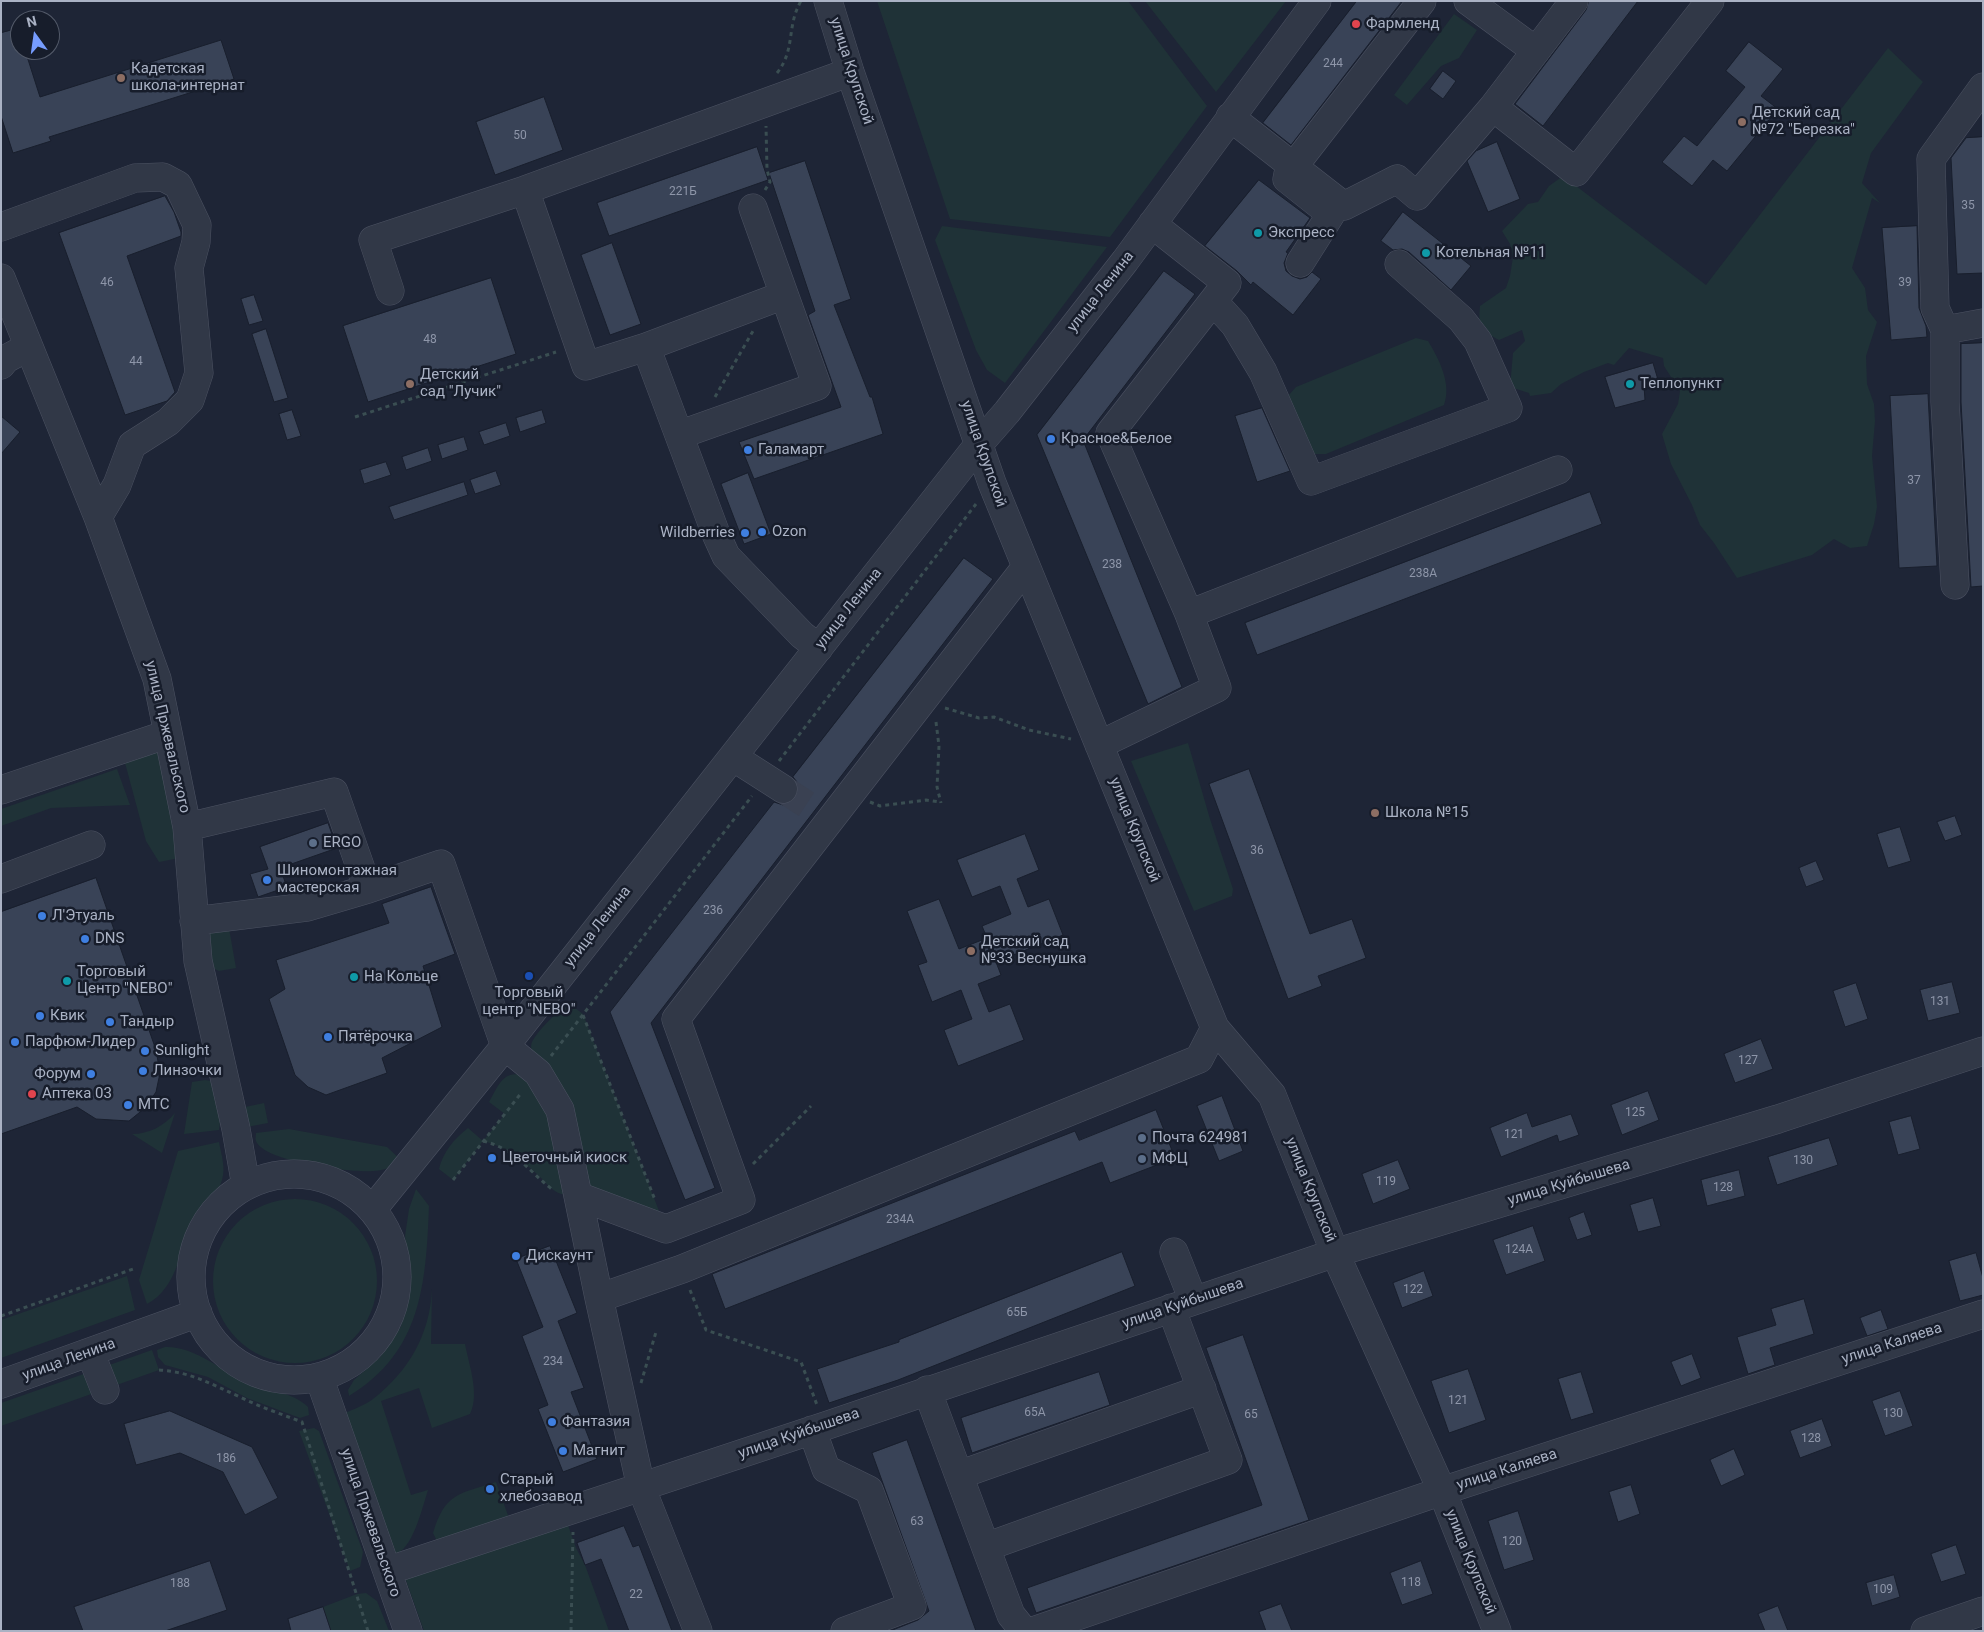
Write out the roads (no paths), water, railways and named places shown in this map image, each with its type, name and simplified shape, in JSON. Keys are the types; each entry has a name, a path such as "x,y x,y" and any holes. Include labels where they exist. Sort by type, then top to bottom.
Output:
{"street":[{"name":"улица Крупской","path":"828,1 850,72 992,483 1215,1028 1272,1095 1335,1253 1442,1491 1497,1631"},
{"name":"улица Ленина","path":"372,1210 505,1046 1007,412 1125,261 1317,1"},
{"path":"1300,264 1331,214 1288,179 1290,164 1301,157 1422,1"},
{"path":"1468,1 1536,51"},
{"path":"1230,117 1344,206 1397,179 1417,196 1493,108 1574,1"},
{"path":"1493,108 1576,172 1710,1"},
{"path":"390,291 373,240 525,190 850,72"},
{"path":"1955,585 1945,402 1945,330 1935,308 1931,158 1983,87"},
{"path":"1,227 135,178 163,177 178,185 197,225 196,242 189,268 199,373 190,400 168,422 132,446 117,485 98,517"},
{"path":"525,190 586,366 777,298"},
{"path":"688,431 817,386 777,298 753,208"},
{"path":"1099,745 1217,688 1189,614 1110,433 1227,283 1152,224"},
{"path":"1214,301 1235,325 1263,372 1311,481 1508,408 1478,341 1461,319 1399,264"},
{"name":"улица Пржевальского","path":"1,278 98,517 157,679 187,827 198,962 236,1130 246,1186"},
{"path":"1945,330 1983,323"},
{"path":"646,346 688,431 716,534 726,556 802,635 819,648"},
{"path":"1,365 6,359 28,347"},
{"path":"1189,614 1558,470"},
{"path":"578,1196 666,1229 741,1200 676,1019 823,815 854,790 1026,567"},
{"path":"1,790 168,734"},
{"path":"733,757 775,784"},
{"path":"187,827 334,792 368,889"},
{"path":"1,879 91,845"},
{"path":"194,922 307,907 441,864 505,1046 538,1073 560,1110 641,1487 698,1631"},
{"path":"599,1298 682,1270 1199,1059 1215,1028"},
{"name":"улица Куйбышева","path":"387,1571 1335,1253 1778,1120 1983,1051"},
{"path":"296,1174 313,1176 346,1188 372,1210 386,1232 395,1256 397,1272 393,1305 388,1321 369,1348 342,1368 319,1376 294,1380 277,1378 245,1368 218,1347 208,1333 198,1313 192,1286 192,1268 200,1236 208,1221 219,1207 246,1186 279,1175 296,1174"},
{"path":"986,1547 1228,1460 1202,1389 1182,1304 1174,1252"},
{"name":"улица Ленина","path":"1,1384 198,1313"},
{"name":"улица Каляева","path":"1033,1631 1442,1491 1983,1314"},
{"path":"90,1352 105,1390"},
{"name":"улица Пржевальского","path":"319,1376 408,1631"},
{"path":"959,1475 1202,1389"},
{"path":"927,1390 1011,1615 1024,1631"},
{"path":"812,1430 826,1469 869,1490 912,1606 845,1631"},
{"path":"1925,1631 1983,1611"}],"tunnel":[{"path":"783,789 815,810"}],"place":[{"name":"Фармленд","path":"1356,24"},
{"name":"Кадетская школа-интернат","path":"121,78"},
{"name":"Детский сад №72 \"Березка\"","path":"1742,122"},
{"name":"Экспресс","path":"1258,233"},
{"name":"Котельная №11","path":"1426,253"},
{"name":"Детский сад \"Лучик\"","path":"410,384"},
{"name":"Теплопункт","path":"1630,384"},
{"name":"Красное&Белое","path":"1051,439"},
{"name":"Галамарт","path":"748,450"},
{"name":"Ozon","path":"762,532"},
{"name":"Wildberries","path":"745,533"},
{"name":"Школа №15","path":"1375,813"},
{"name":"ERGO","path":"313,843"},
{"name":"Шиномонтажная мастерская","path":"267,880"},
{"name":"Л'Этуаль","path":"42,916"},
{"name":"DNS","path":"85,939"},
{"name":"Детский сад №33 Веснушка","path":"971,951"},
{"name":"Торговый центр \"NEBO\"","path":"529,976"},
{"name":"На Кольце","path":"354,977"},
{"name":"Торговый Центр \"NEBO\"","path":"67,981"},
{"name":"Квик","path":"40,1016"},
{"name":"Тандыр","path":"110,1022"},
{"name":"Пятёрочка","path":"328,1037"},
{"name":"Парфюм-Лидер","path":"15,1042"},
{"name":"Sunlight","path":"145,1051"},
{"name":"Линзочки","path":"143,1071"},
{"name":"Форум","path":"91,1074"},
{"name":"Аптека 03","path":"32,1094"},
{"name":"МТС","path":"128,1105"},
{"name":"Почта 624981","path":"1142,1138"},
{"name":"Цветочный киоск","path":"492,1158"},
{"name":"МФЦ","path":"1142,1159"},
{"name":"Дискаунт","path":"516,1256"},
{"name":"Фантазия","path":"552,1422"},
{"name":"Магнит","path":"563,1451"},
{"name":"Старый хлебозавод","path":"490,1489"}]}
